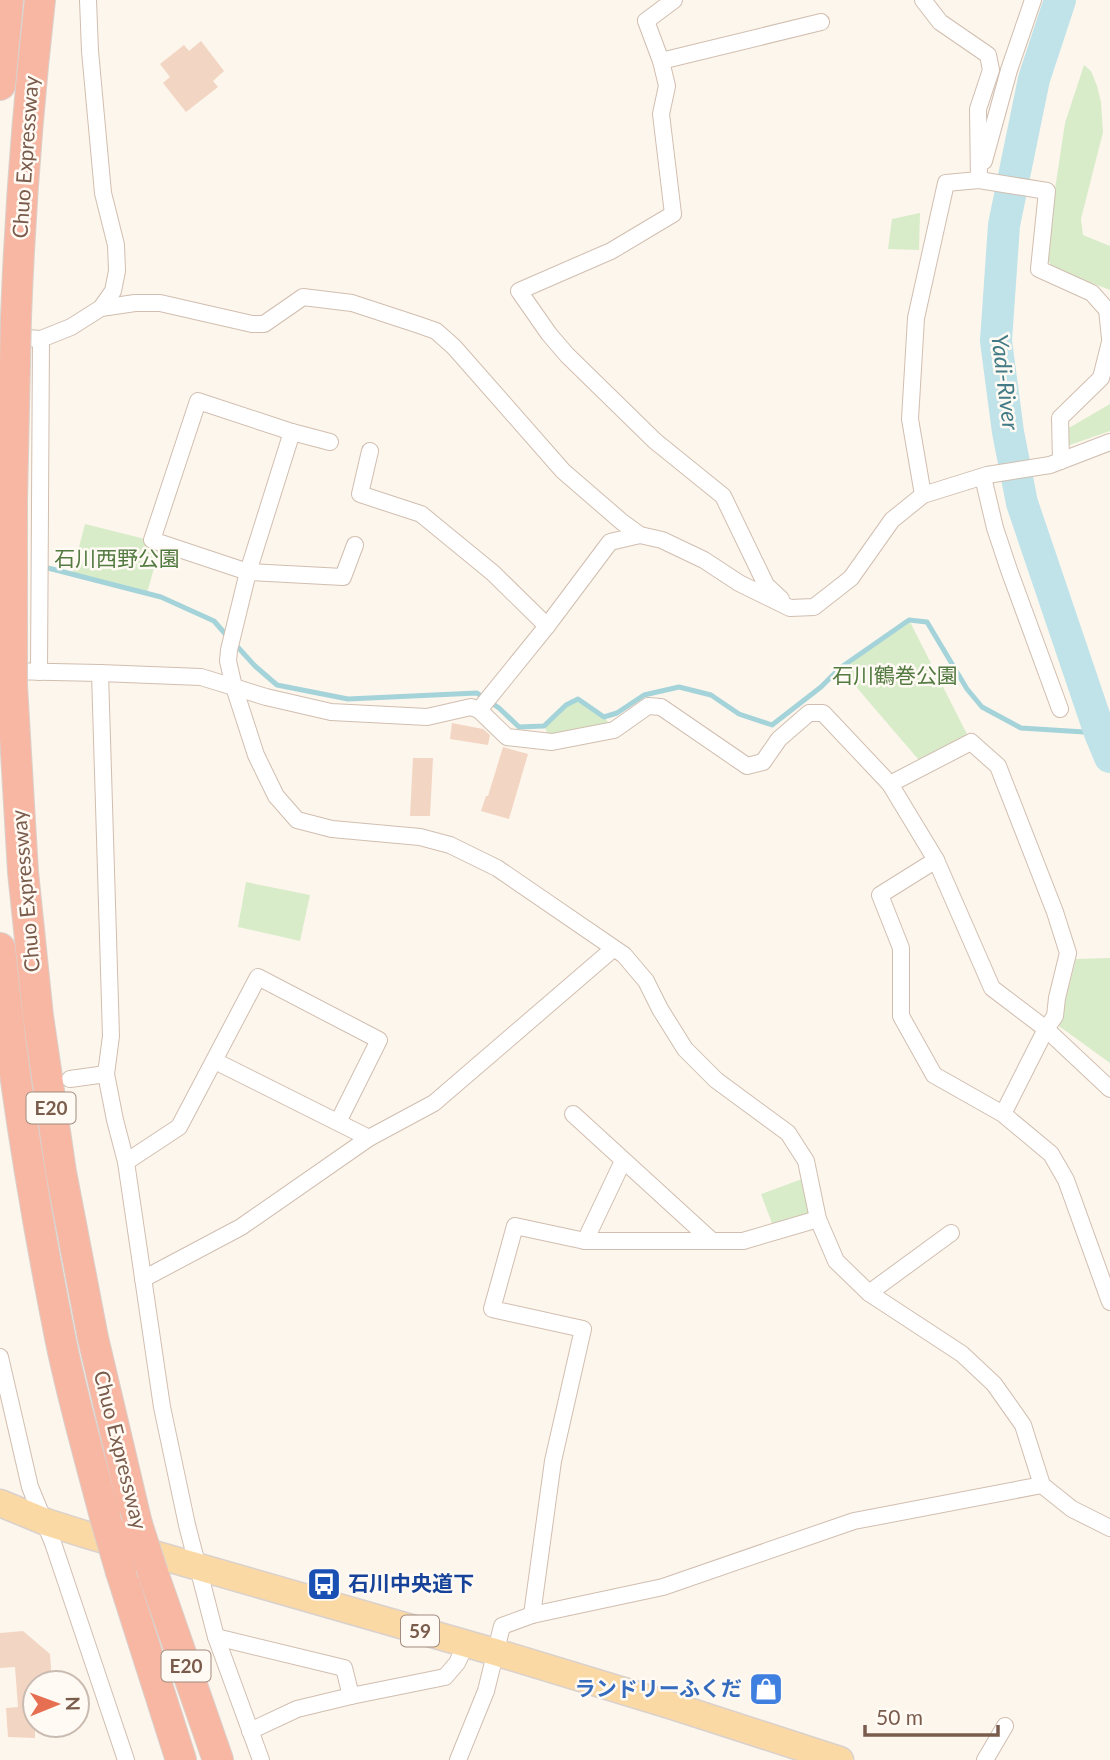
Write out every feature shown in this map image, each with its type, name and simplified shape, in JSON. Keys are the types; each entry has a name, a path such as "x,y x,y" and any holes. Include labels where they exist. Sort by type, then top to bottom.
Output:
{"highway":[{"name":"Chuo Expressway","path":"0,85 8,0"},
{"name":"Chuo Expressway","path":"40,0 8,326 12,501 6,678 23,872 38,1016 61,1172 93,1338 137,1524 218,1760"},
{"name":"Chuo Expressway","path":"0,948 8,1024 31,1177 62,1343 105,1517 181,1760"}],"main road":[{"name":"59","path":"0,1503 46,1522 495,1652 840,1760"}],"street":[{"path":"8,326 41,339 71,327 101,308 113,291 117,271 116,245 103,193 90,51 89,0"},
{"path":"674,0 646,20 667,86 661,114 673,214 611,251 519,291 567,355 655,441 723,496 766,586 790,608"},
{"path":"923,0 940,22 988,55 991,70 978,109 983,181"},
{"path":"983,181 1009,69 1033,0"},
{"path":"660,61 821,22"},
{"path":"923,495 910,419 916,318 946,183 983,181 1047,191 1039,269 1092,293 1107,310 1110,340 1101,378 1060,418 1061,461"},
{"path":"101,308 135,303 160,303 252,324 264,324 303,297 352,303 436,331 454,346 564,471 622,522 640,535 662,540 705,560 739,583 790,608 814,607 851,578 892,520 923,495 985,476 1061,461 1110,442"},
{"path":"39,672 41,339"},
{"path":"330,442 198,401 152,540 248,572 343,577 355,545"},
{"path":"292,432 248,572 228,661 234,687 261,765 276,796 297,820 332,829 419,837 450,845 497,868 624,954 646,981 685,1049 716,1080 788,1133 806,1161 818,1219 836,1261 869,1293 962,1353 994,1384 1023,1425 1042,1485 1072,1509 1110,1528"},
{"path":"370,451 360,494 421,514 493,573 547,626"},
{"path":"985,476 995,528 1060,709"},
{"path":"6,678 39,672 201,677 265,697 331,712 427,717 481,707 547,626 610,542 640,535"},
{"path":"100,673 111,1036 106,1074 126,1162 162,1407 216,1637 261,1760"},
{"path":"481,707 507,737 552,742 614,730 648,706 661,707 747,766 763,762 779,739 809,713 823,713 890,784 936,860 992,988 1046,1029 1110,1089"},
{"path":"890,784 971,742 998,766 1055,912 1068,953 1055,1016 1003,1114"},
{"path":"936,860 880,895 901,948 901,1016 934,1075 1003,1114 1051,1154 1066,1180 1110,1301"},
{"path":"143,1279 241,1227 369,1138 434,1103 614,949"},
{"path":"126,1162 179,1127 258,977 379,1040 338,1122"},
{"path":"215,1061 369,1138"},
{"path":"70,1079 106,1074"},
{"path":"573,1115 712,1241"},
{"path":"585,1241 623,1161"},
{"path":"532,1615 553,1461 583,1329 492,1309 515,1226 585,1241 743,1241 818,1219"},
{"path":"869,1293 951,1233"},
{"path":"0,1357 30,1487 46,1522 126,1760"},
{"path":"458,1760 486,1690 502,1626 532,1615 663,1587 854,1521 1042,1485"},
{"path":"216,1637 344,1668 351,1696"},
{"path":"250,1731 297,1709 445,1677 466,1644"},
{"path":"985,1760 1005,1726"}],"green space":[{"path":"1084,65 1091,71 1097,86 1103,132 1081,219 1083,235 1110,246 1110,290 1053,268 1045,255 1065,123"},
{"path":"920,213 919,250 888,249 892,219"},
{"path":"1110,404 1110,431 1067,446 1067,429"},
{"name":"石川西野公園","path":"85,524 161,543 147,593 72,574"},
{"name":"石川鶴巻公園","path":"909,620 971,742 924,766 840,668"},
{"path":"578,699 604,717 614,730 552,742 544,726 566,705"},
{"path":"246,882 310,895 300,941 238,927"},
{"path":"1110,958 1110,1063 1059,1026 1076,959"},
{"path":"810,1176 818,1219 775,1231 761,1194"}],"building":[{"path":"201,41 224,71 213,81 218,87 186,112 163,83 170,77 160,64 184,45 189,51"},
{"path":"452,723 483,729 490,735 488,745 450,739"},
{"path":"503,747 528,754 509,819 481,811"},
{"path":"413,758 433,758 430,816 410,816"},
{"path":"23,1631 50,1654 51,1669 21,1669 21,1737 8,1737 6,1708 18,1707 15,1667 0,1668 0,1633"}],"waterway":[{"name":"Yadi-River","path":"1060,0 1034,79 1004,225 996,341 1008,432 1022,503 1110,757"},
{"path":"48,568 161,597 214,621 228,637"},
{"path":"235,644 277,685 348,699 477,693 499,708 519,727 544,726 566,705 578,699 604,717 617,713 644,695 679,687 711,695 739,714 772,725 821,687 840,668 909,620 927,622 967,689 982,707 1021,728 1100,733"}],"place":[{"name":"石川中央道下","path":"324,1584"},
{"name":"ランドリーふくだ","path":"766,1689"}]}
